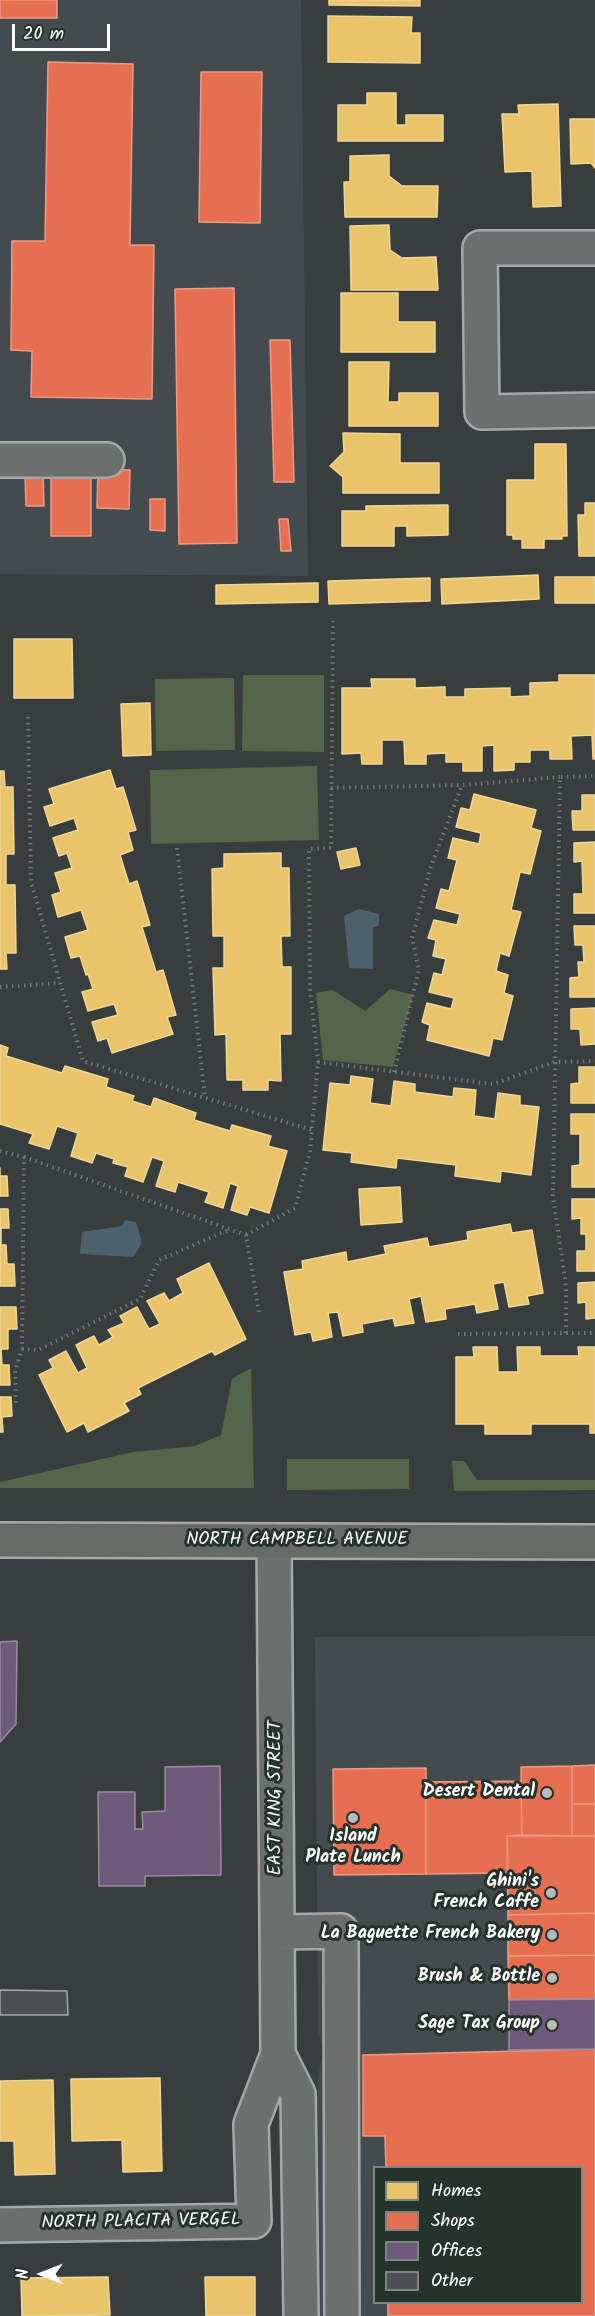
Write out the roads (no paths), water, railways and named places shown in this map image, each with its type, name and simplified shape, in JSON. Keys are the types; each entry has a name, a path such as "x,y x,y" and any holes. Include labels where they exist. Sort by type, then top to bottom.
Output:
{"main road":[{"name":"NORTH CAMPBELL AVENUE","path":"0,1540 595,1542"}],"street":[{"path":"595,248 480,248 482,412 595,410"},
{"path":"0,460 107,460"},
{"name":"EAST KING STREET","path":"274,1541 278,2054"},
{"path":"278,1932 341,1931 342,2316"},
{"path":"278,2054 298,2094 301,2316"},
{"name":"NORTH PLACITA VERGEL","path":"0,2226 254,2221 251,2124 278,2054"}],"water":[{"path":"359,909 379,914 379,925 373,928 373,969 349,968 344,916"},
{"path":"125,1220 136,1222 142,1242 134,1257 80,1254 82,1232 122,1226"}],"place":[{"name":"Desert Dental","path":"547,1793"},
{"name":"Island Plate Lunch","path":"353,1818"},
{"name":"Ghini's French Caffe","path":"551,1893"},
{"name":"La Baguette French Bakery","path":"552,1935"},
{"name":"Brush & Bottle","path":"552,1978"},
{"name":"Sage Tax Group","path":"552,2025"}]}
